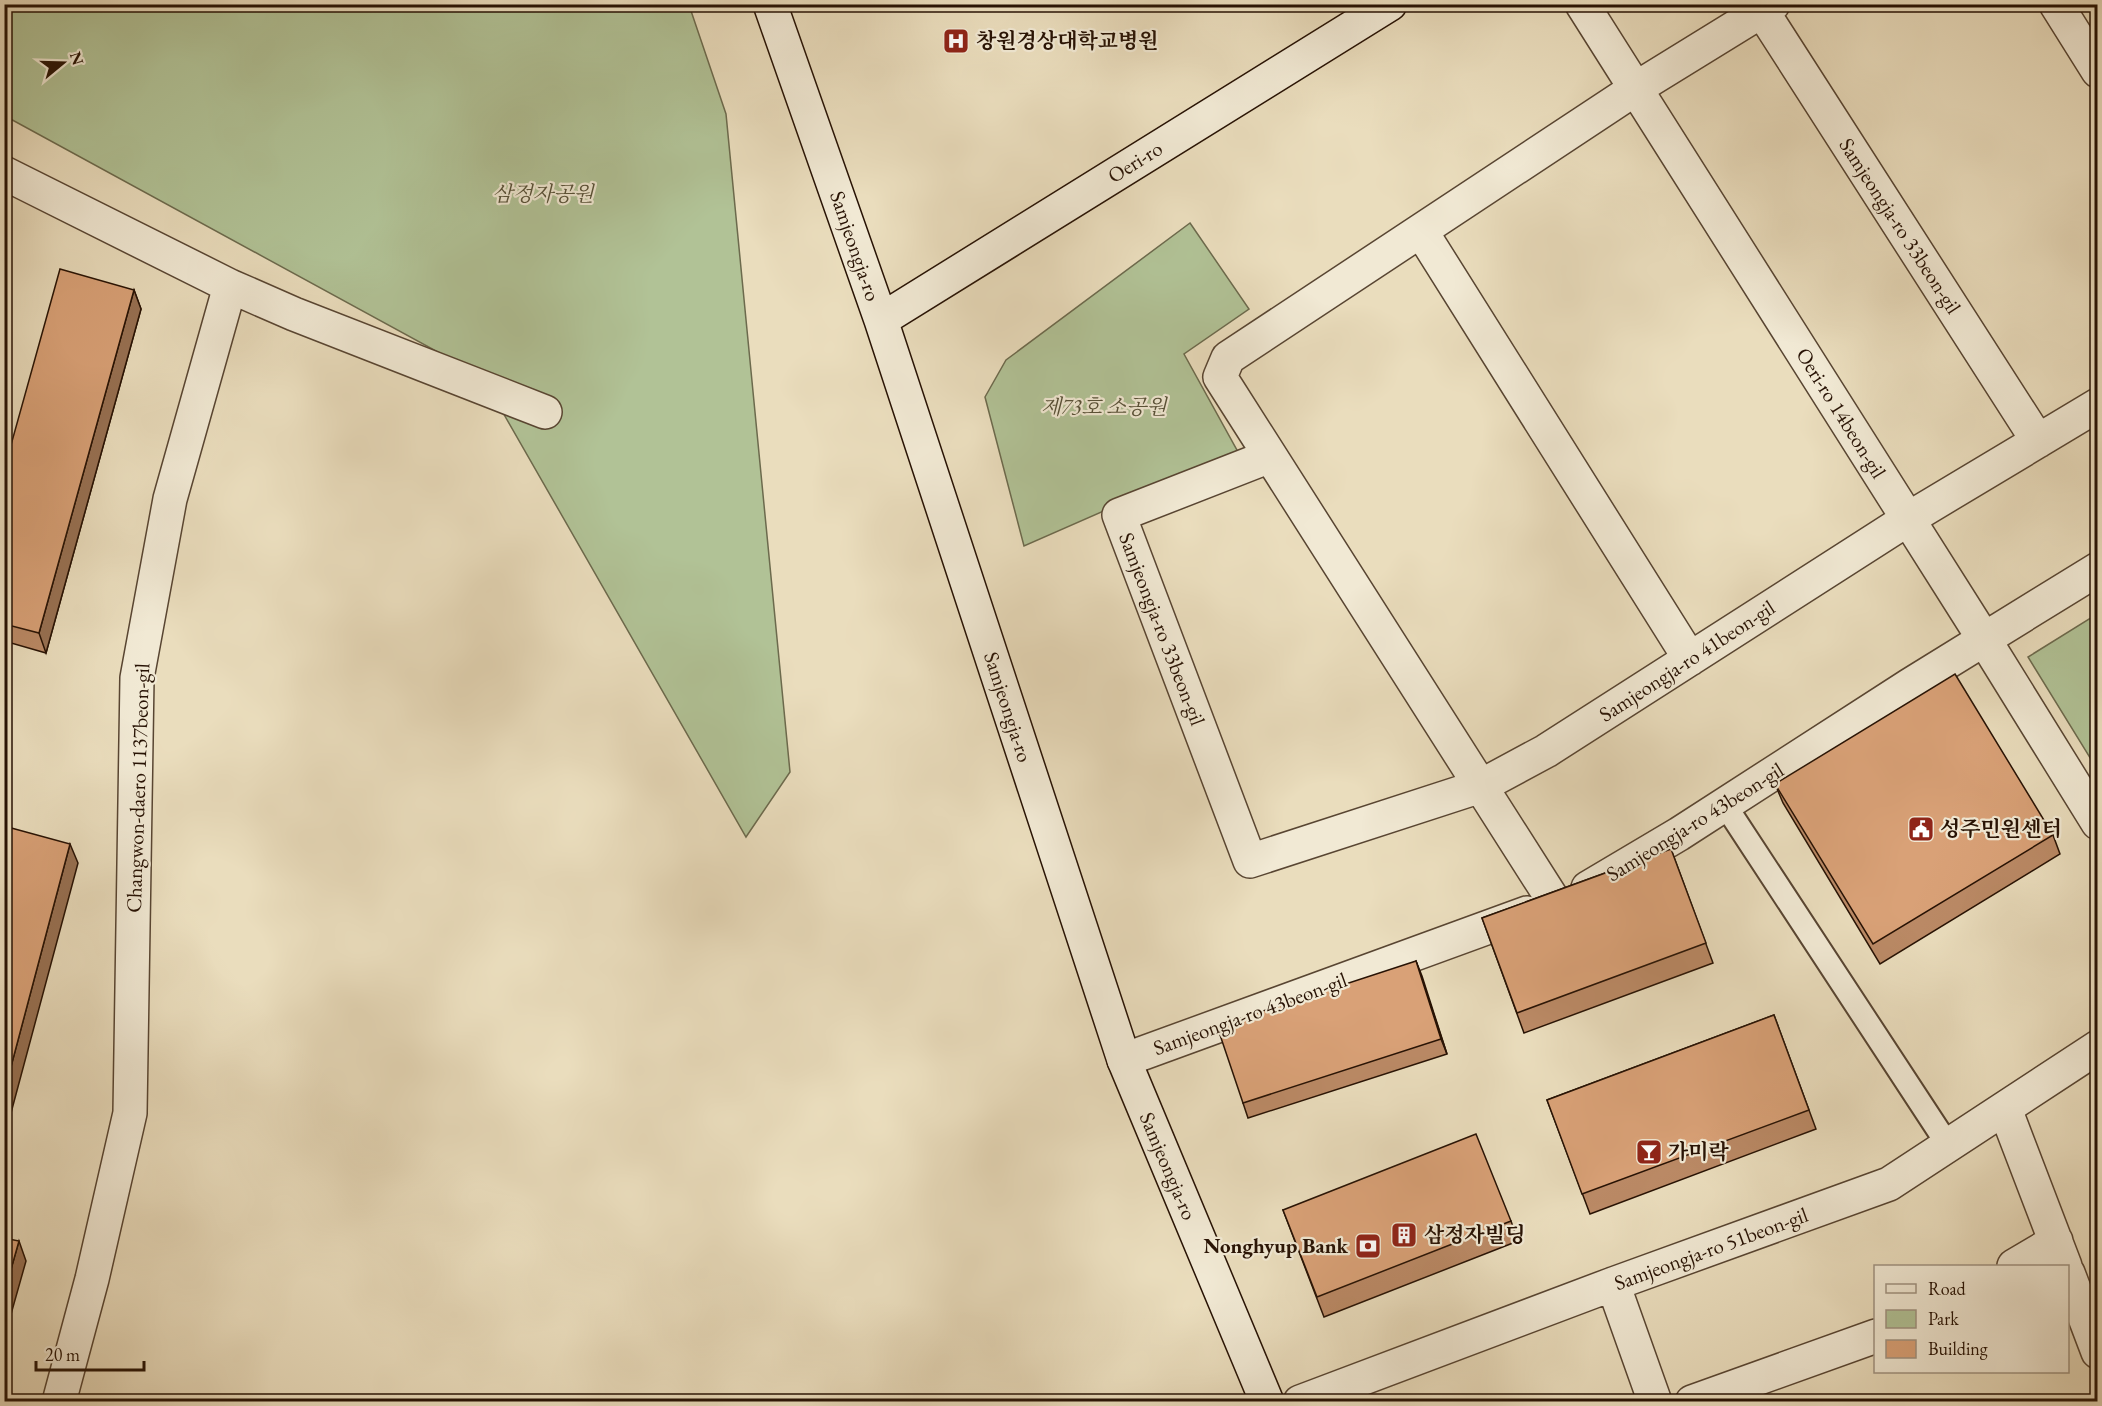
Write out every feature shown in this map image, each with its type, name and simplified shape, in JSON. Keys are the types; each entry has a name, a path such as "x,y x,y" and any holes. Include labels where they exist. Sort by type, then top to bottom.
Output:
{"street":[{"name":"Samjeongja-ro","path":"770,4 881,320 1124,1060 1267,1401"},
{"name":"Oeri-ro","path":"881,320 1390,4"},
{"name":"Oeri-ro 14beon-gil","path":"1582,4 1984,639 2097,823"},
{"path":"2056,4 2097,71"},
{"name":"Samjeongja-ro 33beon-gil","path":"1555,903 1220,377 1228,358 1635,89 1767,8 2038,441"},
{"path":"4,173 230,286 294,314 545,412"},
{"path":"1421,231 1690,659"},
{"name":"Changwon-daero 1137beon-gil","path":"59,1401 92,1279 130,1113 137,678 170,498 230,286"},
{"name":"Samjeongja-ro 41beon-gil","path":"1250,861 1481,786 1546,751 1908,519 2097,405"},
{"name":"Samjeongja-ro 33beon-gil","path":"1250,861 1119,515 1270,456"},
{"name":"Samjeongja-ro 43beon-gil","path":"1124,1060 1574,896 1679,834 2097,568"},
{"name":"Samjeongja-ro 51beon-gil","path":"1300,1401 1889,1184 2097,1047"},
{"path":"2005,1109 2060,1254 2018,1265"},
{"path":"2069,1278 2097,1352"},
{"path":"1613,1284 1655,1401"},
{"path":"1692,1401 1874,1336"}],"lane":[{"path":"1725,805 1948,1145"}],"green space":[{"name":"삼정자공원","path":"4,5 689,5 726,114 790,772 746,837 482,376 5,116"},
{"name":"제73호 소공원","path":"1190,223 1249,309 1184,354 1238,452 1024,546 985,397 1006,360"},
{"path":"2097,614 2097,769 2028,657"}],"building":[{"path":"60,269 134,290 39,633 4,624 4,470"},
{"name":"성주민원센터","path":"1955,674 2053,835 1873,944 1775,784"},
{"path":"4,826 70,844 4,1093"},
{"path":"1671,849 1706,943 1517,1013 1482,918"},
{"path":"1416,961 1441,1039 1243,1103 1217,1026"},
{"path":"1774,1015 1809,1110 1582,1194 1547,1100"},
{"name":"삼정자빌딩","path":"1476,1134 1511,1221 1317,1297 1283,1210"},
{"path":"4,1238 19,1241 4,1294"}],"place":[{"name":"창원경상대학교병원","path":"956,41"},
{"name":"성주민원센터","path":"1921,829"},
{"name":"가미락","path":"1649,1152"},
{"name":"삼정자빌딩","path":"1404,1235"},
{"name":"Nonghyup Bank","path":"1368,1246"}]}
